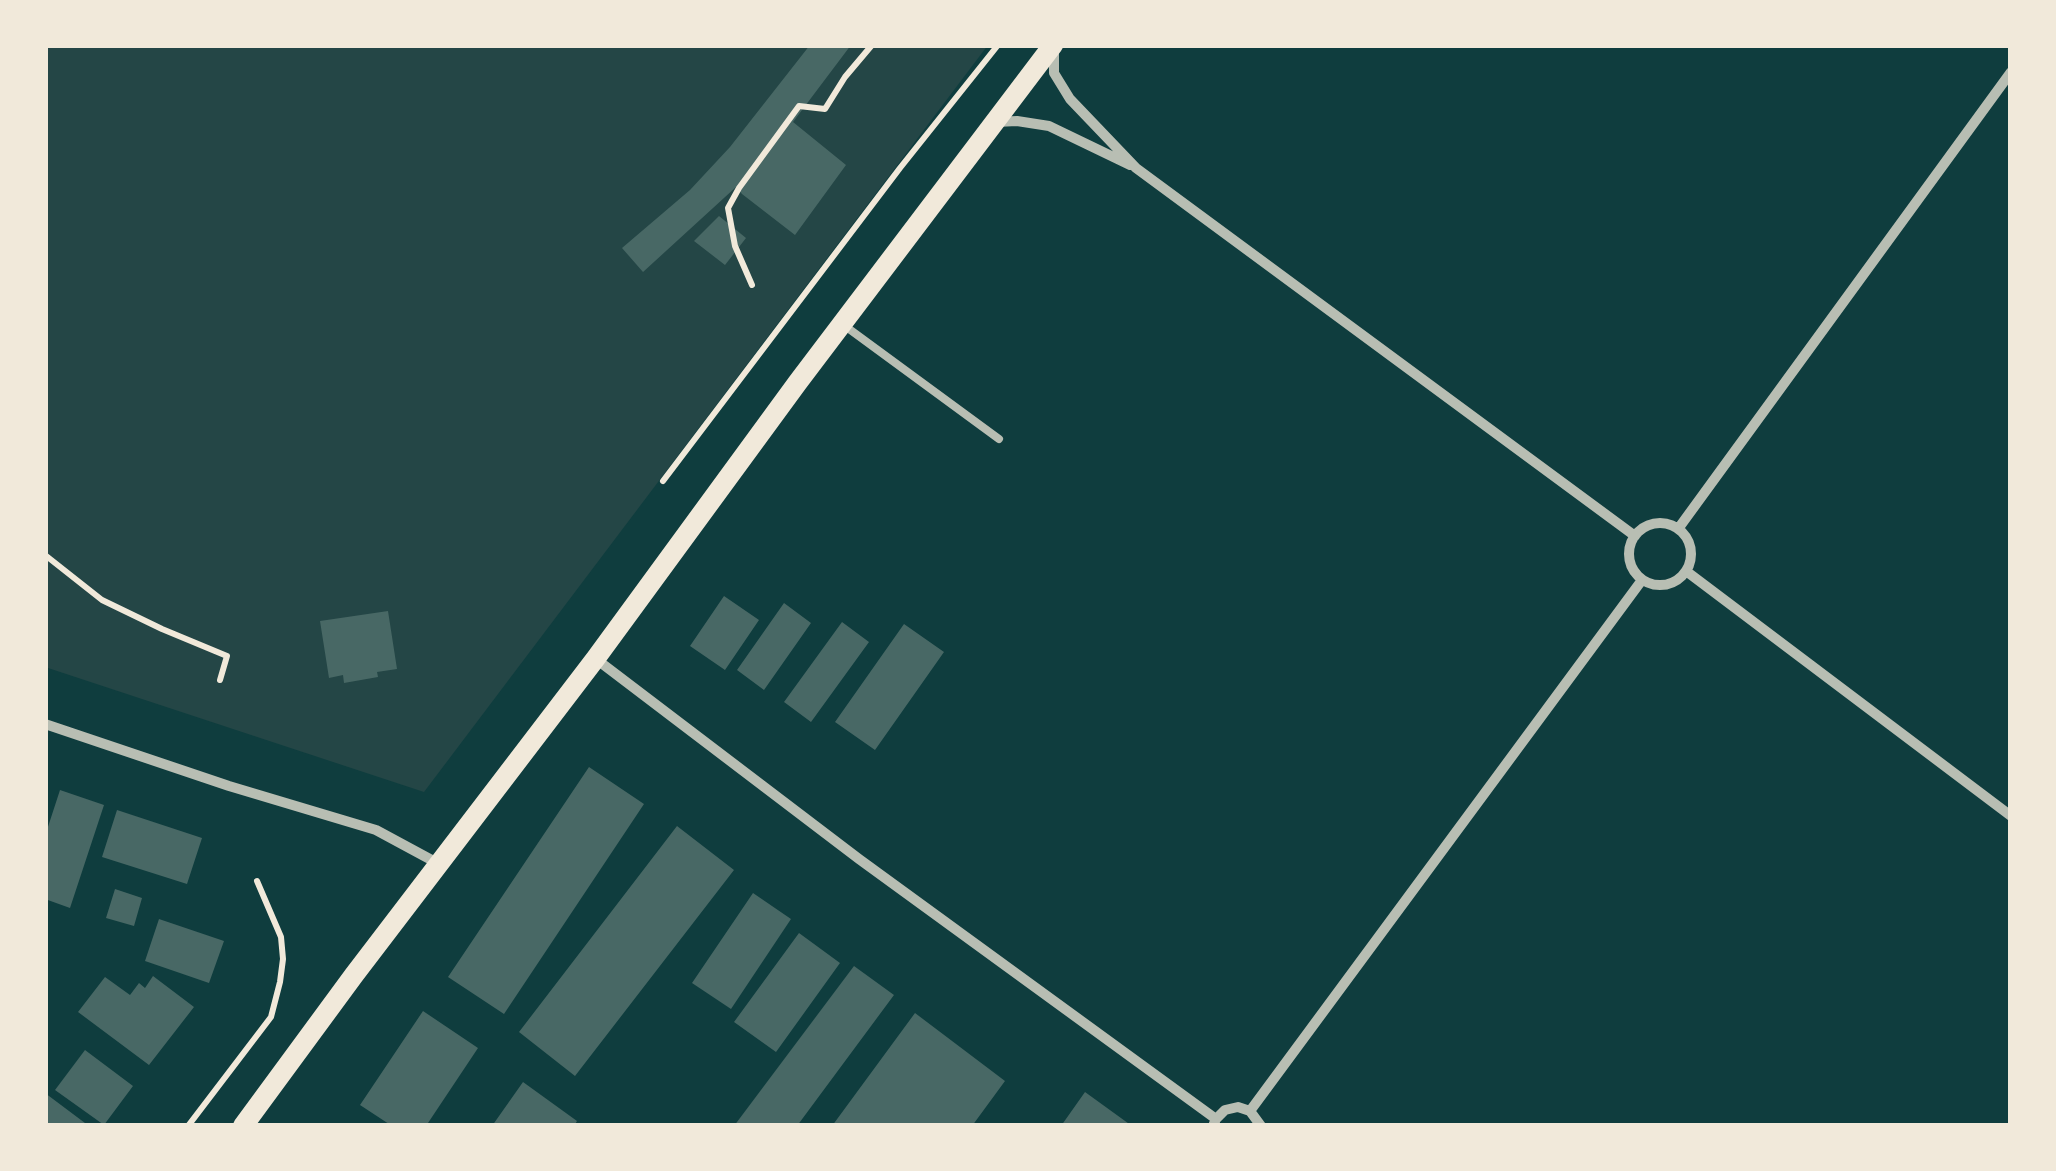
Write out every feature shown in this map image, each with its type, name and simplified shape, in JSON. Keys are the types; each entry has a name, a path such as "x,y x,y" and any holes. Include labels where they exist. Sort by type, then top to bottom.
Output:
{"main road":[{"path":"243,1126 1053,45"}],"street":[{"path":"1053,45 1054,73 1070,99 1136,168 1635,536"},
{"path":"1678,529 2011,72"},
{"path":"996,122 1049,126 1136,168"},
{"path":"1655,523 1678,529 1691,553 1686,571 1670,584 1642,580 1635,574 1628,555 1635,536 1655,523"},
{"path":"1686,571 2011,816"},
{"path":"1250,1111 1642,580"},
{"path":"596,658 858,859 1214,1122 1225,1110 1238,1107 1250,1111 1261,1126"},
{"path":"45,724 376,830 440,864"}],"lane":[{"path":"842,324 998,438"}],"path":[{"path":"752,286 735,246 728,208 800,106 826,109 845,77 872,45"},
{"path":"663,481 998,45"},
{"path":"45,554 102,600 227,656 220,680"},
{"path":"188,1126 270,1016 280,982 281,937 257,882"}],"shaded area":[{"path":"45,45 988,45 424,792 45,667"}],"building":[{"path":"810,45 851,45 793,122 846,165 795,235 736,187 643,272 622,248 690,190 730,147"},
{"path":"719,216 746,238 725,265 694,241"},
{"path":"724,596 759,620 725,670 690,646"},
{"path":"784,603 811,623 764,690 737,670"},
{"path":"388,611 397,669 344,683 343,675 329,678 320,621"},
{"path":"842,622 869,642 811,722 784,702"},
{"path":"904,624 944,652 875,750 835,722"},
{"path":"589,767 644,804 504,1014 448,977"},
{"path":"60,790 104,805 70,908 45,899 45,836"},
{"path":"117,810 202,838 187,884 102,857"},
{"path":"677,826 734,870 575,1076 519,1032"},
{"path":"115,889 142,898 134,926 106,918"},
{"path":"753,893 791,919 731,1009 692,983"},
{"path":"159,919 224,941 209,983 145,961"},
{"path":"799,933 840,963 776,1052 734,1022"},
{"path":"854,966 894,995 797,1126 734,1126"},
{"path":"153,976 194,1007 149,1065 78,1012 105,977 130,995 139,983 145,988"},
{"path":"423,1011 478,1048 426,1126 392,1126 360,1105"},
{"path":"915,1013 1005,1081 972,1126 832,1126"},
{"path":"85,1050 133,1086 104,1125 55,1090"},
{"path":"523,1082 577,1121 574,1126 492,1126"},
{"path":"1085,1092 1132,1126 1061,1126"},
{"path":"45,1093 89,1126 45,1126"}]}
